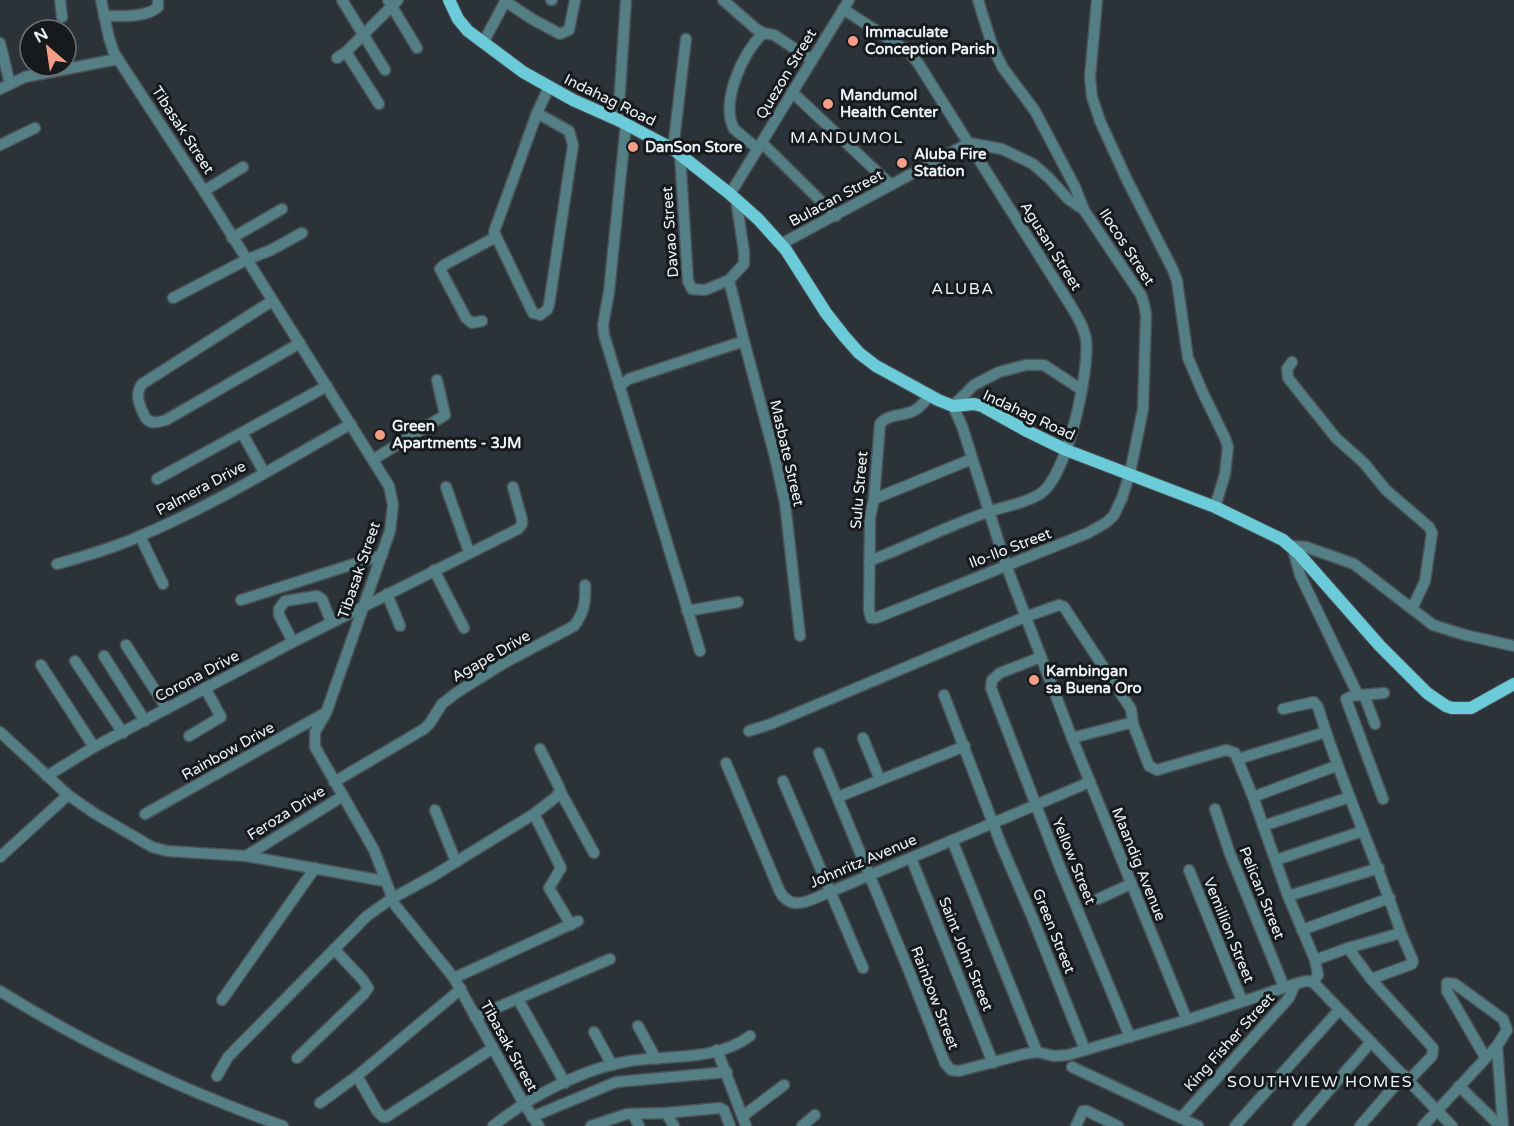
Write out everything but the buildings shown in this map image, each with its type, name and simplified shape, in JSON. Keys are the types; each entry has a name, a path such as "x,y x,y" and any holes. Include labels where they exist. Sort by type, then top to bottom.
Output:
{"main road":[{"name":"Indahag Road","path":"448,0 458,19 483,44 523,72 573,100 622,122 676,151 733,197 781,244 797,265 826,313 859,352 876,366 929,396 953,406 974,404 982,406 1066,450 1215,507 1292,546 1380,646 1436,701 1452,708 1471,708 1514,684"}],"street":[{"path":"60,0 62,17"},
{"name":"Tibasak Street","path":"101,0 111,46 118,59 204,191 389,486 393,505 390,531 326,713 315,732 314,741 334,782 374,850 391,899 454,978 524,1104 536,1121"},
{"path":"104,16 154,10 158,7 158,0"},
{"path":"342,0 385,70"},
{"path":"483,44 506,1 532,19 560,34 569,30 574,0"},
{"path":"626,0 622,122 609,292 603,325 605,343 700,651"},
{"path":"723,0 764,33 774,35 812,60"},
{"path":"978,0 993,48 1003,68 1040,119 1075,187 1084,210"},
{"path":"1098,0 1090,77 1092,97 1100,121 1127,180 1177,280 1188,358 1226,438 1228,456 1215,507"},
{"path":"379,104 341,55 364,34 392,2 417,48"},
{"name":"Quezon Street","path":"733,197 760,146 846,4"},
{"name":"Agusan Street","path":"846,4 914,57 1080,321 1086,348 1082,390 1066,450 1052,484 1040,495 988,512 869,561"},
{"path":"764,33 735,76 730,105 731,125 760,146 836,216"},
{"path":"676,151 686,39"},
{"path":"0,43 5,86 25,77 118,59"},
{"path":"537,113 569,131 573,145 549,305 544,313 537,315 531,309 495,232 537,113 549,87"},
{"path":"792,92 891,185"},
{"path":"0,145 35,128"},
{"name":"Ilocos Street","path":"969,143 1002,149 1033,164 1049,178 1068,199 1084,210 1141,295 1146,315 1143,409 1130,473"},
{"name":"Bulacan Street","path":"781,244 969,143"},
{"name":"Davao Street","path":"676,151 690,286 698,291 705,290 729,280"},
{"path":"204,191 243,167"},
{"path":"729,280 741,268 745,260 733,197"},
{"path":"232,238 282,208"},
{"path":"173,298 302,233"},
{"path":"482,321 472,323 466,318 440,269 496,237"},
{"name":"Masbate Street","path":"729,280 785,503 800,636"},
{"path":"272,301 148,379 139,388 138,400 142,411 150,422 166,420 300,343"},
{"path":"619,386 629,379 744,341"},
{"path":"1292,362 1287,369 1288,378 1336,438 1364,463 1386,490 1430,527 1432,533 1425,581 1412,609"},
{"path":"953,406 974,385 999,372 1026,365 1044,366 1082,390"},
{"path":"374,459 446,415 437,380"},
{"path":"157,479 327,386"},
{"name":"Sulu Street","path":"871,618 869,611 870,517 874,499 880,424 889,417 908,414 918,409 929,396"},
{"name":"Maandig Avenue","path":"953,406 1025,617 1187,1020"},
{"name":"Palmera Drive","path":"57,564 140,536 189,513 351,424"},
{"path":"242,433 264,472"},
{"path":"874,499 972,459"},
{"name":"Ilo-Ilo Street","path":"871,618 876,618 1088,533 1107,522 1118,508 1130,473"},
{"path":"446,488 469,552"},
{"name":"Corona Drive","path":"47,776 94,747 205,688 512,532 522,524 513,488"},
{"path":"140,536 163,584"},
{"path":"1375,724 1300,575 1292,546 1306,547 1354,564 1428,622 1439,628 1514,646"},
{"path":"241,600 381,555"},
{"path":"434,570 464,628"},
{"name":"Agape Drive","path":"334,782 424,729 442,704 473,681 574,626 586,601 585,585"},
{"path":"387,594 400,626"},
{"path":"293,642 279,615 279,609 285,602 318,596 322,599 331,622"},
{"path":"687,611 738,602"},
{"path":"749,731 771,724 1025,617 1057,605 1064,608 1131,709 1132,724 1149,766 1161,770 1226,750 1234,753 1238,759 1288,896 1315,960 1318,975 1313,982"},
{"path":"126,645 167,708"},
{"path":"104,656 145,721"},
{"name":"Yellow Street","path":"1041,657 995,677 991,684 993,694 1130,1037"},
{"path":"75,661 123,733"},
{"path":"41,665 94,747"},
{"path":"189,736 221,717 205,688"},
{"path":"1383,799 1346,701 1350,696 1384,693"},
{"name":"Green Street","path":"944,694 993,823 1085,1050"},
{"path":"1283,709 1316,703 1336,766 1379,868 1413,961 1412,964 1371,979"},
{"name":"Rainbow Drive","path":"145,814 326,713"},
{"path":"1072,738 1132,724"},
{"path":"0,732 68,795 152,847 167,851 246,856 384,880"},
{"path":"1238,759 1326,732"},
{"path":"863,738 880,780"},
{"path":"838,797 965,746"},
{"path":"540,749 594,853"},
{"name":"Rainbow Street","path":"819,753 947,1066 951,1070 959,1071 1037,1052 1054,1056 1085,1050 1187,1020"},
{"name":"Johnritz Avenue","path":"726,764 785,898 791,903 800,903 830,892 1090,782"},
{"path":"1253,797 1336,766"},
{"path":"783,781 863,968"},
{"path":"218,1076 228,1057 367,916 391,899 534,814 556,797 560,790"},
{"path":"0,857 68,795"},
{"name":"Feroza Drive","path":"246,856 343,796"},
{"path":"1263,826 1350,797"},
{"name":"Pelican Street","path":"1215,809 1230,854 1289,985"},
{"path":"435,810 456,861"},
{"path":"454,978 574,923 549,888 561,868 534,814"},
{"path":"1276,860 1364,831"},
{"path":"952,840 1037,1052"},
{"name":"Saint John Street","path":"911,858 993,1063"},
{"path":"222,1000 315,868"},
{"path":"1288,896 1379,868"},
{"name":"Vemillion Street","path":"1189,870 1242,1001"},
{"path":"1098,899 1131,884"},
{"path":"1302,930 1390,898"},
{"path":"1315,960 1401,933"},
{"path":"1348,948 1371,979 1433,1048 1432,1056 1406,1077 1360,1126"},
{"path":"297,1058 368,988 334,949"},
{"path":"475,1017 610,959"},
{"path":"1187,1020 1289,985 1306,981 1313,982 1452,1126"},
{"path":"1424,1126 1497,1046 1508,1026 1503,1019 1450,982 1446,985 1447,991 1485,1058"},
{"name":"King Fisher Street","path":"1181,1118 1289,998 1289,985"},
{"path":"320,1103 357,1076 461,989"},
{"path":"0,991 103,1049 210,1098 283,1126"},
{"path":"518,999 565,1083"},
{"path":"1235,1126 1339,1010"},
{"path":"638,1026 656,1059"},
{"path":"594,1032 612,1065"},
{"path":"493,1126 524,1104 565,1083 612,1065 717,1050 742,1042 750,1036"},
{"path":"1298,1126 1371,1042"},
{"path":"1497,1046 1501,1126"},
{"path":"357,1076 377,1112 386,1117 493,1048"},
{"path":"717,1050 745,1121 784,1084"},
{"path":"1072,1067 1198,1126"},
{"path":"536,1121 616,1083 727,1072"},
{"path":"1459,1086 1501,1126"},
{"path":"596,1125 633,1114 720,1108 724,1110 730,1126"},
{"path":"1076,1126 1083,1111 1119,1126"},
{"path":"666,1113 674,1126"},
{"path":"633,1114 639,1126"},
{"path":"802,1126 815,1115"}],"place":[{"name":"Immaculate Conception Parish","path":"853,41"},
{"name":"Mandumol Health Center","path":"828,104"},
{"name":"DanSon Store","path":"633,147"},
{"name":"Aluba Fire Station","path":"902,163"},
{"name":"Green Apartments - 3JM","path":"380,435"},
{"name":"Kambingan sa Buena Oro","path":"1034,680"}],"district":[{"name":"MANDUMOL","path":"847,137"},
{"name":"ALUBA","path":"963,288"},
{"name":"SOUTHVIEW HOMES","path":"1320,1081"}]}
